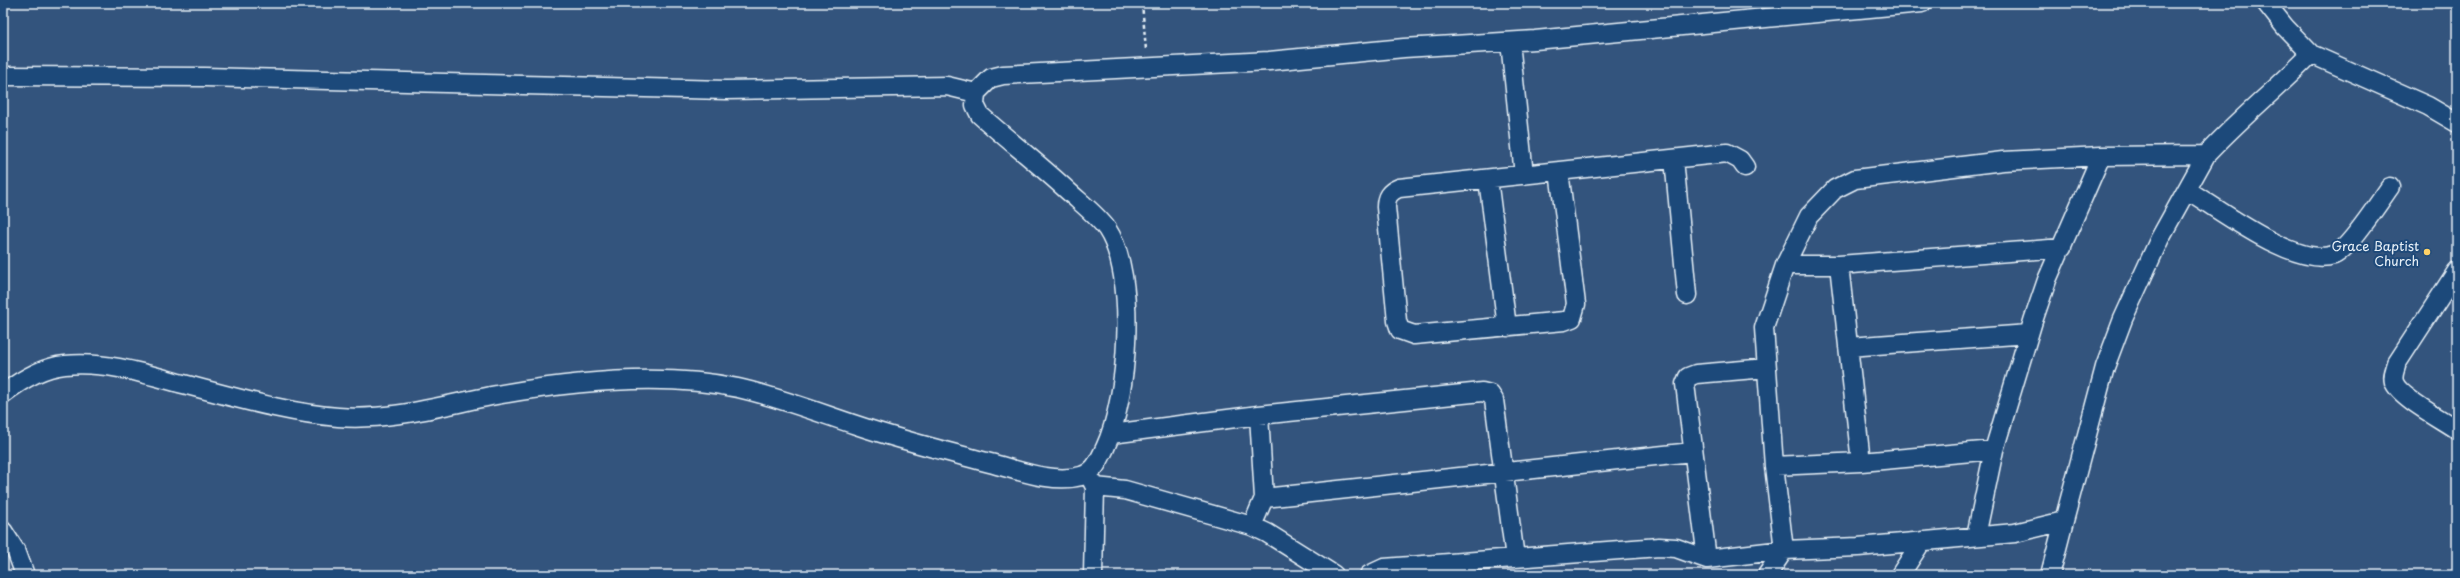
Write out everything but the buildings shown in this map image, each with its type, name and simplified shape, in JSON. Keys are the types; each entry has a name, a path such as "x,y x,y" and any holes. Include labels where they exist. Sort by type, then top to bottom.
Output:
{"street":[{"path":"1093,575 1092,480 1094,469 1111,434 1122,387 1126,314 1119,253 1106,228 1079,200 980,115 975,105 976,93 991,78 1003,75 1269,61 1404,48 1510,42 1659,30 1922,3"},
{"path":"2266,3 2285,27 2311,54 2428,106 2457,123"},
{"path":"1510,42 1524,175"},
{"path":"2050,575 2105,367 2140,278 2206,155 2232,126 2285,80 2311,54"},
{"path":"3,76 213,77 726,90 947,86 976,93"},
{"path":"1559,171 1576,304 1575,312 1572,318 1564,322 1414,336 1400,330 1397,321 1386,207 1386,199 1391,191 1398,188 1488,179 1559,171 1674,159 1727,154 1740,160 1745,167"},
{"path":"1768,575 1784,550 1774,466 1764,328 1785,266 1808,216 1835,189 1855,179 2003,161 2100,156 2143,157 2206,155"},
{"path":"1976,536 1994,450 2029,334 2047,280 2062,248 2100,156"},
{"path":"1674,159 1687,295"},
{"path":"1488,179 1507,327"},
{"path":"2187,190 2270,241 2312,257 2335,255 2353,237 2390,187"},
{"path":"1785,266 1839,265 2062,248"},
{"path":"1839,265 1861,462"},
{"path":"2457,271 2397,364 2393,374 2394,383 2403,393 2457,430"},
{"path":"1848,347 2029,334"},
{"path":"3,394 18,382 40,371 62,365 90,364 160,378 284,409 338,417 385,417 534,389 576,383 636,381 700,383 737,388 920,444 1028,473 1063,479 1092,480 1252,526 1267,533 1334,575"},
{"path":"1707,559 1692,452 1685,384 1688,377 1696,374 1767,368"},
{"path":"1111,434 1259,415 1482,392 1490,394 1494,400 1502,473 1515,558"},
{"path":"1252,526 1264,498 1259,415"},
{"path":"1774,466 1861,462 1994,450"},
{"path":"1264,498 1692,452"},
{"path":"1370,575 1384,568 1659,547 1676,548 1707,559 1784,550 1858,547 2014,533 2064,521"},
{"path":"3,531 17,554 26,575"},
{"path":"1900,575 1922,541"}],"path":[{"path":"1142,3 1147,68"}],"place":[{"name":"Grace Baptist Church","path":"2427,252"}]}
